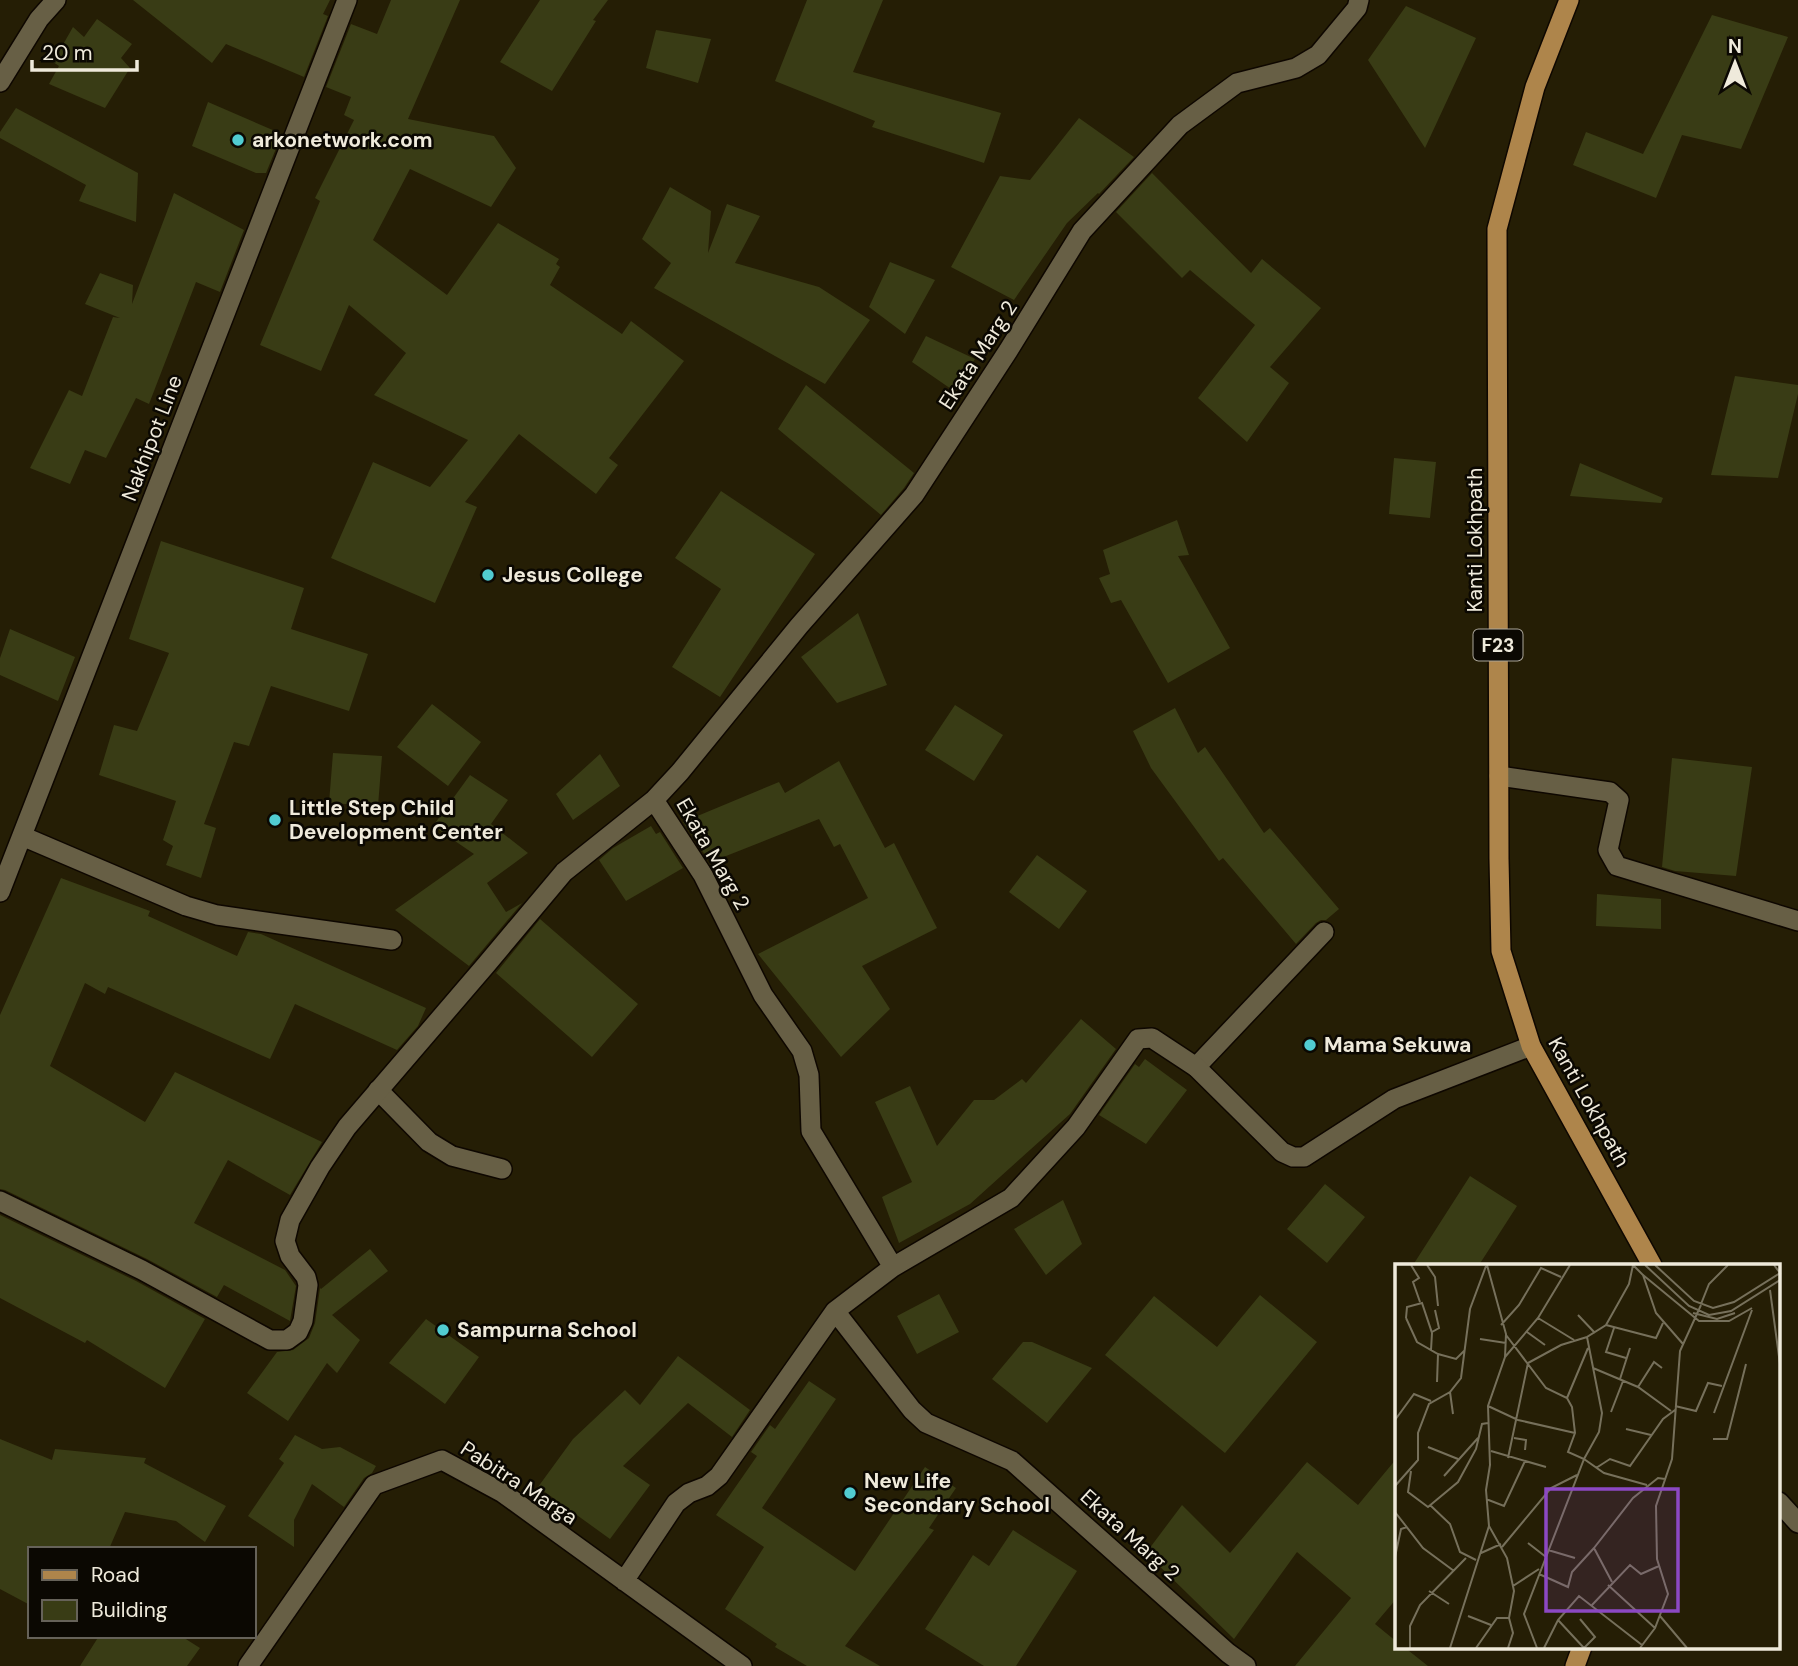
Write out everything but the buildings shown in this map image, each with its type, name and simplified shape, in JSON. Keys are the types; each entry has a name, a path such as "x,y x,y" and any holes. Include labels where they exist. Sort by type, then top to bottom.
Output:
{"main road":[{"name":"Kanti Lokhpath","path":"1569,0 1535,87 1497,229 1501,951 1531,1046 1651,1264"},
{"path":"1575,1666 1582,1648"}],"street":[{"path":"0,82 39,19 56,0"},
{"name":"Nakhipot Line","path":"0,892 347,0"},
{"name":"Ekata Marg 2","path":"893,1267 811,1131 809,1075 802,1051 764,995 704,875 654,800 799,626 914,495 1083,231 1180,125 1237,83 1296,68 1318,55 1357,8 1359,0"},
{"path":"1499,776 1610,792 1619,800 1608,850 1617,866 1798,921"},
{"path":"0,1200 142,1270 270,1340 287,1340 298,1332 303,1321 308,1290 306,1277 290,1256 285,1241 290,1220 320,1167 347,1127 564,872 654,800"},
{"path":"22,836 186,906 217,915 392,940"},
{"path":"1196,1067 1324,932"},
{"path":"624,1581 677,1503 719,1476 835,1311 893,1267 1011,1198 1076,1127 1138,1039 1152,1038 1196,1067 1282,1152 1293,1157 1304,1157 1394,1099 1531,1046"},
{"path":"378,1090 429,1142 452,1156 502,1169"},
{"name":"Ekata Marg 2","path":"835,1311 912,1410 926,1423 1012,1461 1246,1666"},
{"name":"Pabitra Marga","path":"248,1666 374,1485 442,1460 502,1493 742,1666"},
{"path":"1780,1503 1798,1523"}],"place":[{"name":"arkonetwork.com","path":"238,140"},
{"name":"Jesus College","path":"488,575"},
{"name":"Little Step Child Development Center","path":"275,820"},
{"name":"Mama Sekuwa","path":"1310,1045"},
{"name":"Sampurna School","path":"443,1330"},
{"name":"New Life Secondary School","path":"850,1493"}]}
